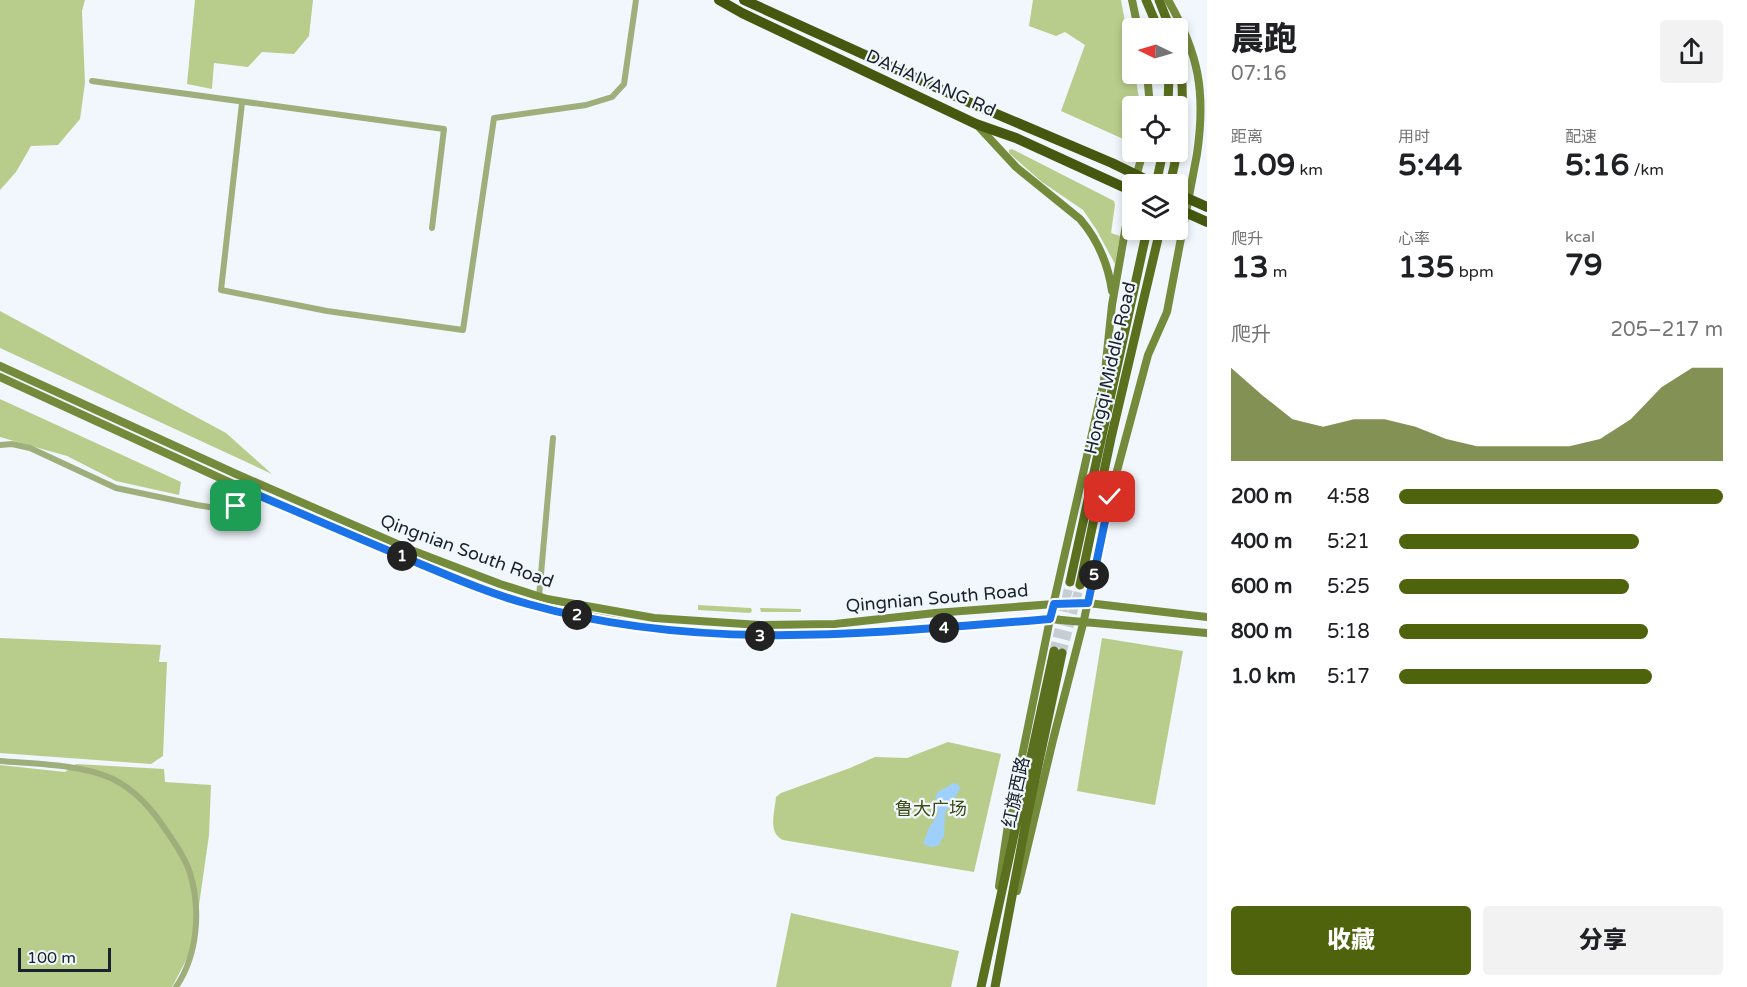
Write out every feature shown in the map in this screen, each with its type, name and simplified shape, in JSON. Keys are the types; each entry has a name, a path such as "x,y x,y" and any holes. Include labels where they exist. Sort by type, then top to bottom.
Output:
{"highway":[{"name":"DAHAIYANG Rd","path":"719,0 752,18 976,124 1016,138 1122,186"},
{"name":"DAHAIYANG Rd","path":"744,0 973,105 1116,164 1128,174"},
{"path":"1189,199 1207,207"},
{"path":"1188,213 1207,222"}],"main road":[{"path":"1132,0 1136,18"},
{"path":"1146,0 1154,18"},
{"path":"1159,0 1166,18"},
{"path":"1168,0 1184,30 1195,60 1201,104 1197,154 1189,199"},
{"path":"1172,174 1179,148 1182,120 1182,84"},
{"path":"976,124 1016,167 1080,219 1088,229 1106,262 1112,304"},
{"path":"992,935 1008,825 1066,544 1089,455 1100,435 1112,304 1123,240"},
{"name":"Hongqi Middle Road","path":"1075,583 1100,435 1120,359 1145,240"},
{"name":"Hongqi Middle Road","path":"1100,435 1157,240"},
{"path":"1005,939 1084,620 1110,497 1148,355 1167,312 1180,240"},
{"name":"Qingnian South Road","path":"0,366 234,473 411,550 539,597 601,610 654,618 799,625 1088,603 1207,617"},
{"name":"Qingnian South Road","path":"0,377 251,492 507,598 545,608 642,627 700,633 799,637 908,631 1050,619 1084,620 1207,633"},
{"name":"红旗西路","path":"981,987 1058,652 995,987"}],"street":[{"path":"242,103 221,290 327,311 463,330 494,118 586,105 612,98 624,84 636,0"},
{"path":"92,81 444,129 432,228"},
{"path":"539,597 553,438"},
{"path":"0,444 30,448 116,488 197,505 221,509 236,506 251,492"},
{"path":"0,761 67,768 112,778 146,804 159,820 190,871 196,899 195,943 176,987"}],"green space":[{"path":"0,0 85,0 82,11 85,83 80,119 58,145 31,146 16,172 0,190"},
{"path":"195,0 313,0 309,36 294,54 262,52 248,67 214,63 212,89 187,84"},
{"path":"1033,0 1121,0 1124,18 1122,18 1122,84 1137,84 1139,96 1122,96 1122,138 1061,111 1085,45 1065,32 1056,36 1029,26"},
{"path":"1012,149 1114,201 1111,233 1120,236 1115,264 1083,210 1042,182 1009,153"},
{"path":"0,311 226,433 272,474 0,348"},
{"path":"0,399 181,482 179,495 116,481 67,456 0,437"},
{"path":"698,605 751,608 752,611 750,613 698,610"},
{"path":"760,608 801,609 801,612 761,612"},
{"path":"0,638 161,645 159,662 167,662 163,756 151,764 0,753"},
{"path":"1102,638 1183,651 1155,805 1077,791"},
{"name":"鲁大广场","path":"948,742 1001,754 974,872 783,840 775,832 773,821 776,797 781,793 875,757 907,758"},
{"path":"76,764 164,769 165,782 211,785 209,835 193,947 172,987 0,987 0,765 65,772"},
{"path":"791,913 959,951 951,987 776,987"}],"water":[{"path":"954,783 958,784 960,789 945,813 944,836 938,846 931,847 923,844 938,814 937,794"}],"tunnel":[{"path":"1054,651 1070,582"},
{"path":"1062,653 1080,585"}],"route":[{"path":"236,506 251,492 466,582 507,598 545,608 653,628 700,633 799,637 908,631 1050,619 1054,604 1088,603 1110,497"}]}
